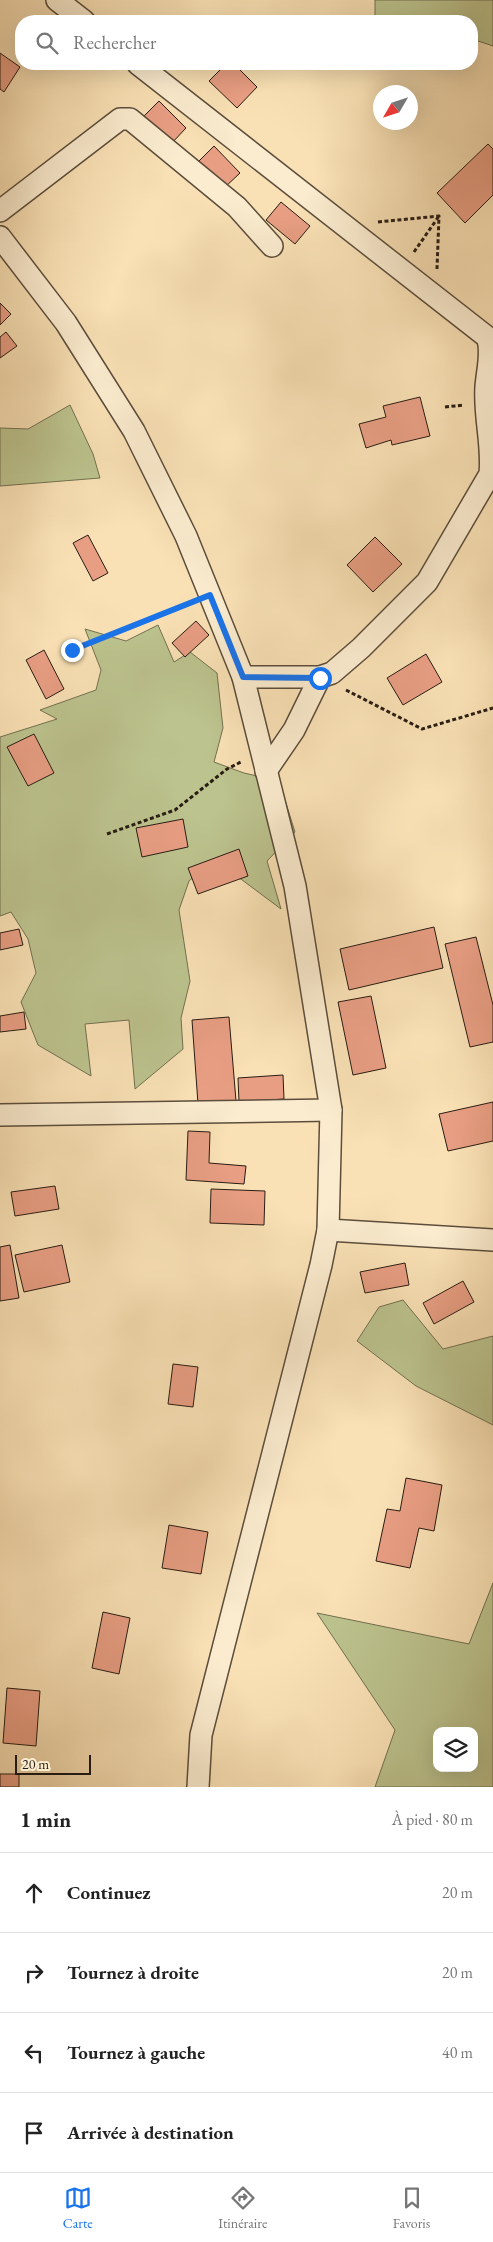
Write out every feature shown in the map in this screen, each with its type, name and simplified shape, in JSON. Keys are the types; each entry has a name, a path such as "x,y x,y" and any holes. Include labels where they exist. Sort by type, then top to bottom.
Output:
{"street":[{"path":"57,0 76,15"},
{"path":"146,70 491,343 492,348 486,388 492,459 490,474 427,582 361,648 332,672 320,678 243,677"},
{"path":"0,211 120,119 130,119 237,207 272,246"},
{"path":"0,237 66,323 134,431 186,536 243,677 295,886 331,1110 328,1230 322,1265 201,1735 198,1787"},
{"path":"264,762 294,730 320,678"},
{"path":"0,1115 331,1110"},
{"path":"328,1230 493,1240"}],"path":[{"path":"342,225 439,216"},
{"path":"400,271 439,216"},
{"path":"436,299 439,216"},
{"path":"72,650 210,595"},
{"path":"320,678 422,729 493,708"},
{"path":"107,834 175,810 227,769 264,762"}],"green space":[{"path":"375,0 493,0 493,46 478,41 478,15 375,15"},
{"path":"70,405 93,454 100,478 0,486 0,428 28,429"},
{"path":"158,625 174,662 190,652 217,673 223,728 214,762 244,773 279,781 295,832 267,861 281,909 214,859 189,881 179,910 190,981 181,1018 183,1049 135,1089 129,1020 85,1024 91,1076 38,1045 21,1002 36,973 28,939 11,912 0,916 0,737 57,719 40,710 96,690 101,670 85,629 126,641"},
{"path":"403,1300 443,1349 493,1336 493,1425 416,1386 357,1341 379,1307"},
{"path":"493,1583 493,1787 375,1787 395,1730 317,1613 469,1644"}],"building":[{"path":"0,53 15,64 15,70 18,70 4,92 0,89"},
{"path":"220,70 240,70 257,87 237,108 209,81"},
{"path":"159,101 186,128 170,145 142,118"},
{"path":"488,144 493,149 493,195 465,223 437,193"},
{"path":"214,146 240,173 223,189 197,163"},
{"path":"281,202 310,226 295,244 266,220"},
{"path":"0,303 11,314 0,325"},
{"path":"6,332 17,346 0,358 0,337"},
{"path":"420,397 430,436 392,445 391,440 366,448 359,424 386,417 383,406"},
{"path":"88,535 108,573 93,581 73,543"},
{"path":"375,537 402,564 373,592 347,565"},
{"path":"196,621 209,635 185,657 172,643"},
{"path":"44,650 64,689 46,699 26,660"},
{"path":"426,654 442,682 403,705 387,678"},
{"path":"34,734 54,773 28,786 7,747"},
{"path":"183,819 188,847 142,857 136,828"},
{"path":"239,849 248,876 198,894 188,868"},
{"path":"434,927 443,968 349,990 340,949"},
{"path":"19,929 23,945 0,950 0,933"},
{"path":"476,937 493,1005 493,1042 470,1047 445,944"},
{"path":"371,996 386,1068 353,1075 338,1002"},
{"path":"24,1012 26,1029 0,1032 0,1016"},
{"path":"229,1017 236,1101 198,1104 192,1020"},
{"path":"283,1075 284,1099 239,1102 238,1078"},
{"path":"493,1102 493,1141 448,1151 439,1114"},
{"path":"188,1131 210,1132 209,1163 246,1166 244,1184 186,1180"},
{"path":"55,1186 59,1209 15,1216 11,1192"},
{"path":"211,1189 265,1191 264,1225 210,1223"},
{"path":"10,1245 19,1298 0,1301 0,1247"},
{"path":"62,1245 70,1282 24,1292 15,1255"},
{"path":"405,1263 409,1285 365,1293 360,1272"},
{"path":"463,1281 474,1302 434,1324 423,1303"},
{"path":"173,1364 198,1367 193,1407 168,1404"},
{"path":"406,1478 442,1485 434,1531 419,1528 410,1568 376,1561 387,1509 400,1511"},
{"path":"169,1525 208,1532 201,1574 162,1568"},
{"path":"103,1612 130,1618 119,1674 92,1668"},
{"path":"7,1688 40,1691 36,1746 3,1743"},
{"path":"0,1774 19,1774 19,1787 0,1787"}],"route":[{"path":"72,650 210,595 243,677 320,678"}]}
